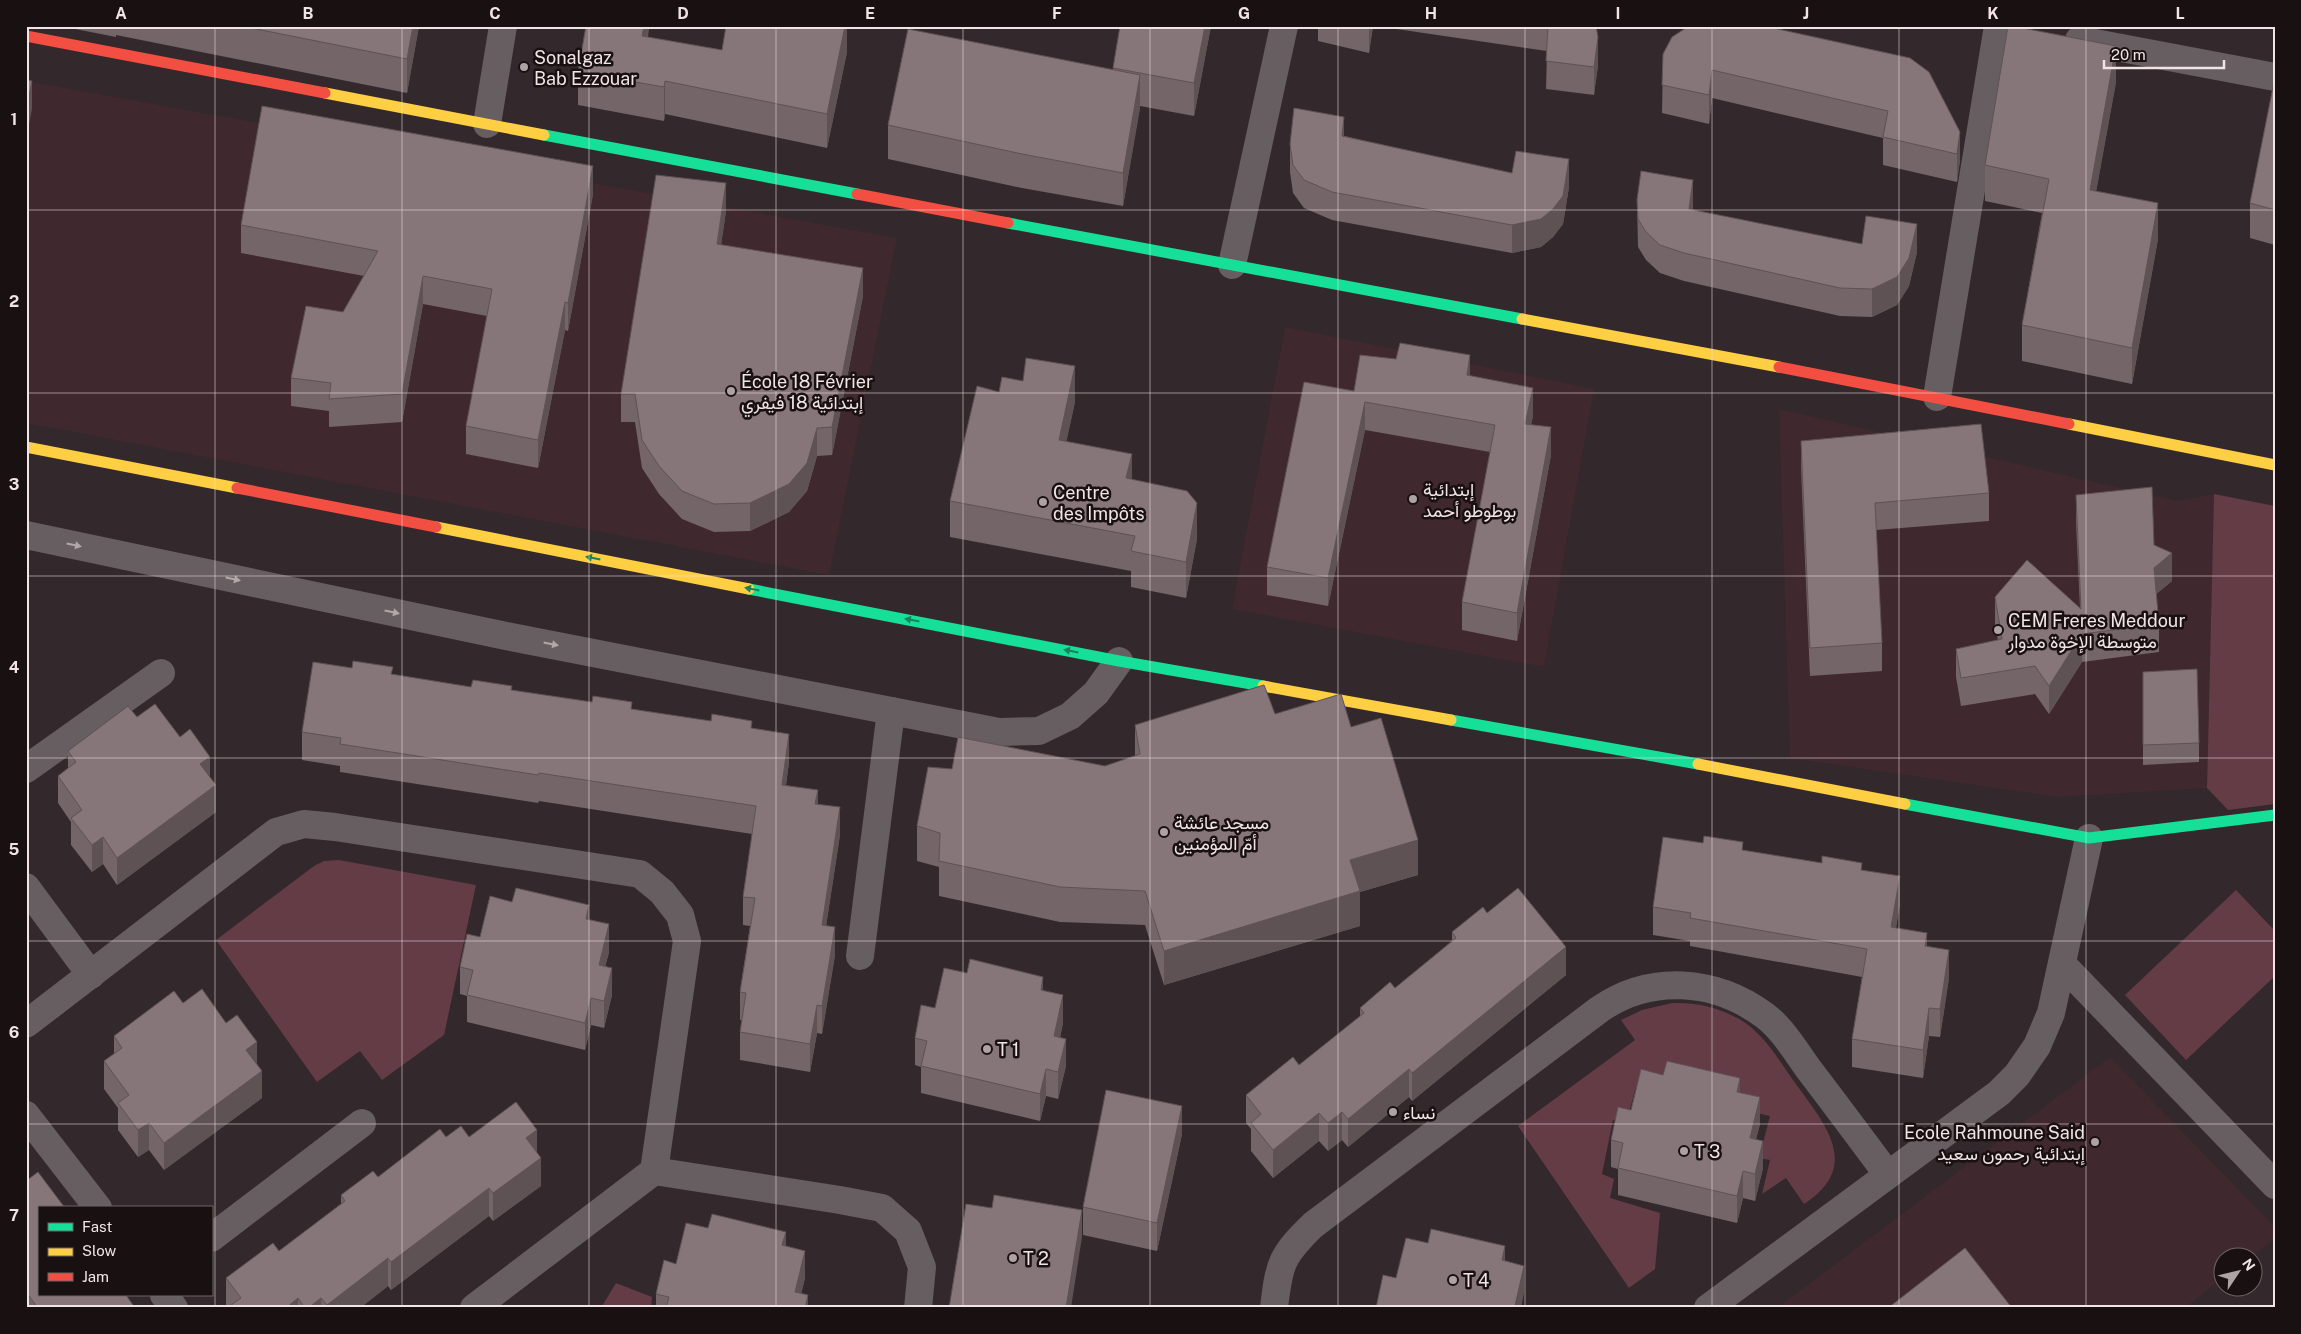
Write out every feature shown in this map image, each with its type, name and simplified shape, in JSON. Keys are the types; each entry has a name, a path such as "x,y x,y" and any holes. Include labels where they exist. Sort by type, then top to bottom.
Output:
{"street":[{"path":"487,124 503,26"},
{"path":"1232,265 1284,26"},
{"path":"1937,397 1998,26"},
{"path":"2053,35 2119,37 2275,76"},
{"path":"26,36 1937,397 2275,465"},
{"path":"26,447 1119,661 1642,754 2089,838 2275,815"},
{"path":"26,535 496,634 999,732 1040,732 1070,716 1096,693 1119,661"},
{"path":"26,768 161,673"},
{"path":"860,956 891,711"},
{"path":"26,1024 276,832 304,824 335,827 640,874 662,892 680,914 687,941 654,1171 474,1308"},
{"path":"1708,1308 1999,1093 2017,1075 2037,1046 2051,1013 2089,838"},
{"path":"26,887 91,975"},
{"path":"2062,964 2275,1185"},
{"path":"1274,1308 1281,1265 1292,1245 1313,1225 1600,1009 1616,998 1633,991 1677,985 1711,990 1743,1002 1765,1016 1787,1039 1888,1175"},
{"path":"26,1115 57,1152 97,1206"},
{"path":"212,1237 362,1123"},
{"path":"26,1143 57,1152"},
{"path":"654,1171 882,1208 908,1232 922,1267 918,1308"},
{"path":"165,1296 174,1308"}],"shaded area":[{"path":"26,81 897,238 829,575 26,423"},
{"name":"إبتدائية بوطوطو أحمد","path":"1285,327 1594,389 1544,667 1232,609"},
{"name":"CEM Freres Meddour متوسطة الإخوة مدوار","path":"1779,409 2176,501 2214,494 2207,788 2058,797 1790,758"},
{"path":"2214,494 2275,506 2275,804 2228,810 2207,788"},
{"path":"339,860 476,885 444,1035 382,1080 360,1051 317,1082 216,940 314,866 324,861"},
{"path":"2236,890 2275,931 2275,976 2186,1060 2125,995"},
{"path":"1672,1003 1700,1005 1718,1010 1736,1017 1759,1034 1816,1112 1832,1143 1835,1159 1832,1174 1822,1189 1804,1204 1786,1178 1762,1194 1770,1160 1759,1158 1770,1116 1636,1087 1626,1123 1613,1120 1602,1174 1614,1179 1610,1198 1660,1213 1655,1269 1629,1288 1518,1126 1635,1040 1621,1020 1642,1010"},
{"name":"Ecole Rahmoune Said إبتدائية رحمون سعيد","path":"2110,1057 2275,1227 2275,1239 2264,1247 2214,1246 2214,1285 2185,1308 1777,1308"},
{"path":"616,1283 652,1297 651,1308 601,1308"}],"building":[{"path":"241,26 413,26 407,59"},
{"path":"586,26 644,26 642,36 722,50 726,26 845,26 827,114 665,81 664,87 578,72"},
{"path":"1120,26 1205,26 1194,83 1113,68"},
{"path":"1548,26 1596,26 1598,37 1594,67 1546,61"},
{"path":"1689,26 1764,26 1910,58 1929,72 1960,132 1957,154 1883,137 1888,111 1712,70 1709,95 1662,85 1663,54 1672,37"},
{"path":"2008,26 2116,46 2090,190 2158,203 2132,348 2022,325 2049,179 1985,165"},
{"path":"908,29 1140,75 1123,173 1022,154 888,125"},
{"path":"2275,77 2275,210 2250,203"},
{"path":"26,80 32,81 26,111"},
{"path":"262,106 593,166 568,303 565,302 538,440 466,426 492,289 423,276 402,394 329,399 331,383 291,378 306,306 343,312 378,251 241,225"},
{"path":"1294,108 1344,117 1342,136 1512,173 1516,151 1569,159 1563,196 1553,209 1541,219 1512,225 1332,192 1304,180 1293,165 1290,144"},
{"path":"1641,171 1693,180 1689,209 1862,244 1866,216 1917,224 1909,258 1897,277 1872,289 1840,288 1684,253 1660,245 1646,232 1638,219 1637,200"},
{"path":"656,175 726,183 717,244 863,268 832,427 817,428 807,463 789,484 750,503 714,504 682,491 659,466 642,440 635,394 621,394"},
{"path":"1400,343 1470,355 1467,375 1533,388 1525,424 1551,427 1517,613 1462,602 1495,425 1365,402 1328,578 1267,567 1304,382 1354,391 1360,355 1396,359"},
{"name":"Centre des Impôts","path":"1026,358 1075,366 1059,440 1132,454 1126,478 1187,491 1197,503 1186,562 1131,551 1135,536 950,501 977,386 999,392 1002,377 1023,381"},
{"path":"1981,424 1989,493 1875,503 1882,643 1810,648 1801,441"},
{"path":"2152,487 2154,545 2172,553 2154,568 2159,624 2082,634 2049,686 2035,666 1961,678 1956,649 2002,639 1995,597 2027,560 2081,609 2076,495"},
{"path":"353,661 393,667 391,674 471,687 473,680 512,686 511,690 592,702 593,696 632,702 631,709 711,721 712,714 752,721 751,728 789,734 782,785 818,790 815,804 840,807 822,925 835,927 822,1006 817,1005 810,1044 740,1032 746,993 740,992 755,898 743,897 756,806 340,744 341,738 302,732 313,662 352,668"},
{"path":"2197,669 2199,743 2143,745 2143,672"},
{"name":"مسجد عائشة أمّ المؤمنين","path":"1264,685 1275,714 1341,694 1351,727 1381,718 1418,840 1350,860 1360,891 1164,951 1145,891 1060,887 939,861 940,833 917,826 928,767 952,769 958,737 1105,766 1140,754 1135,725"},
{"path":"155,704 180,737 190,729 210,757 200,764 216,785 117,858 103,837 92,845 71,818 82,810 58,776 76,762 68,751 128,706 137,717"},
{"path":"1704,836 1743,842 1742,850 1822,863 1822,856 1862,863 1861,870 1900,876 1891,927 1927,933 1925,946 1949,950 1940,1009 1929,1008 1923,1050 1852,1039 1867,949 1690,918 1691,913 1653,907 1663,837 1703,843"},
{"path":"516,888 589,905 586,919 609,924 599,965 612,968 604,1001 591,998 585,1023 467,995 473,970 460,967 467,934 480,937 490,896 512,902"},
{"path":"1518,888 1566,947 1412,1073 1409,1069 1348,1119 1342,1112 1328,1123 1319,1113 1273,1150 1251,1123 1261,1114 1246,1095 1293,1057 1299,1065 1364,1013 1360,1008 1390,982 1395,988 1456,938 1452,932 1483,907 1487,913"},
{"name":"T 1","path":"970,959 1043,977 1041,990 1063,995 1054,1036 1066,1039 1058,1072 1046,1069 1040,1094 921,1066 927,1041 915,1038 921,1005 935,1008 944,968 967,973"},
{"path":"202,989 226,1023 237,1015 257,1042 246,1050 262,1071 164,1143 149,1123 138,1130 118,1103 129,1095 104,1061 122,1048 114,1036 174,991 183,1003"},
{"name":"T 3","path":"1667,1061 1740,1078 1737,1092 1760,1097 1750,1138 1763,1141 1755,1174 1743,1171 1737,1196 1618,1168 1623,1143 1611,1140 1618,1107 1631,1110 1641,1069 1663,1075"},
{"path":"1106,1090 1182,1106 1157,1223 1083,1207"},
{"path":"516,1102 537,1130 526,1138 541,1158 493,1193 489,1188 391,1262 388,1258 327,1305 321,1298 308,1308 305,1308 298,1298 286,1308 231,1308 230,1306 241,1298 226,1278 273,1243 279,1251 345,1201 341,1195 373,1171 378,1177 440,1129 446,1137 461,1126 469,1137"},
{"path":"38,1172 64,1206 38,1206 38,1296 127,1296 135,1308 38,1308 26,1292 26,1181"},
{"path":"994,1195 1082,1210 1066,1308 949,1308 966,1204 992,1208"},
{"path":"712,1214 786,1232 782,1245 805,1251 795,1292 808,1295 805,1308 666,1308 669,1297 656,1294 664,1260 676,1264 686,1223 708,1228"},
{"path":"1431,1229 1505,1246 1502,1260 1524,1266 1515,1306 1520,1308 1376,1308 1383,1275 1396,1278 1406,1238 1428,1243"},
{"path":"1965,1248 2012,1308 1888,1308"}],"traffic: fast":[{"path":"544,135 857,194"},
{"path":"1008,223 1522,319"},
{"path":"749,589 1119,661 1263,686"},
{"path":"1451,720 1698,764"},
{"path":"1905,804 2089,838 2275,815"}],"traffic: slow":[{"path":"325,93 544,135"},
{"path":"1522,319 1779,367"},
{"path":"2069,424 2275,465"},
{"path":"26,447 237,488"},
{"path":"436,527 749,589"},
{"path":"1263,686 1451,720"},
{"path":"1698,764 1905,804"}],"traffic: jam":[{"path":"26,36 325,93"},
{"path":"857,194 1008,223"},
{"path":"1779,367 2069,424"},
{"path":"237,488 436,527"}],"place":[{"name":"Sonalgaz Bab Ezzouar","path":"524,67"},
{"name":"École 18 Février إبتدائية 18 فيفري","path":"731,391"},
{"name":"إبتدائية بوطوطو أحمد","path":"1413,499"},
{"name":"Centre des Impôts","path":"1043,502"},
{"name":"CEM Freres Meddour متوسطة الإخوة مدوار","path":"1998,630"},
{"name":"مسجد عائشة أمّ المؤمنين","path":"1164,832"},
{"name":"T 1","path":"987,1049"},
{"name":"نساء","path":"1393,1112"},
{"name":"Ecole Rahmoune Said إبتدائية رحمون سعيد","path":"2095,1142"},
{"name":"T 3","path":"1684,1151"},
{"name":"T 2","path":"1013,1258"},
{"name":"T 4","path":"1453,1280"}]}
